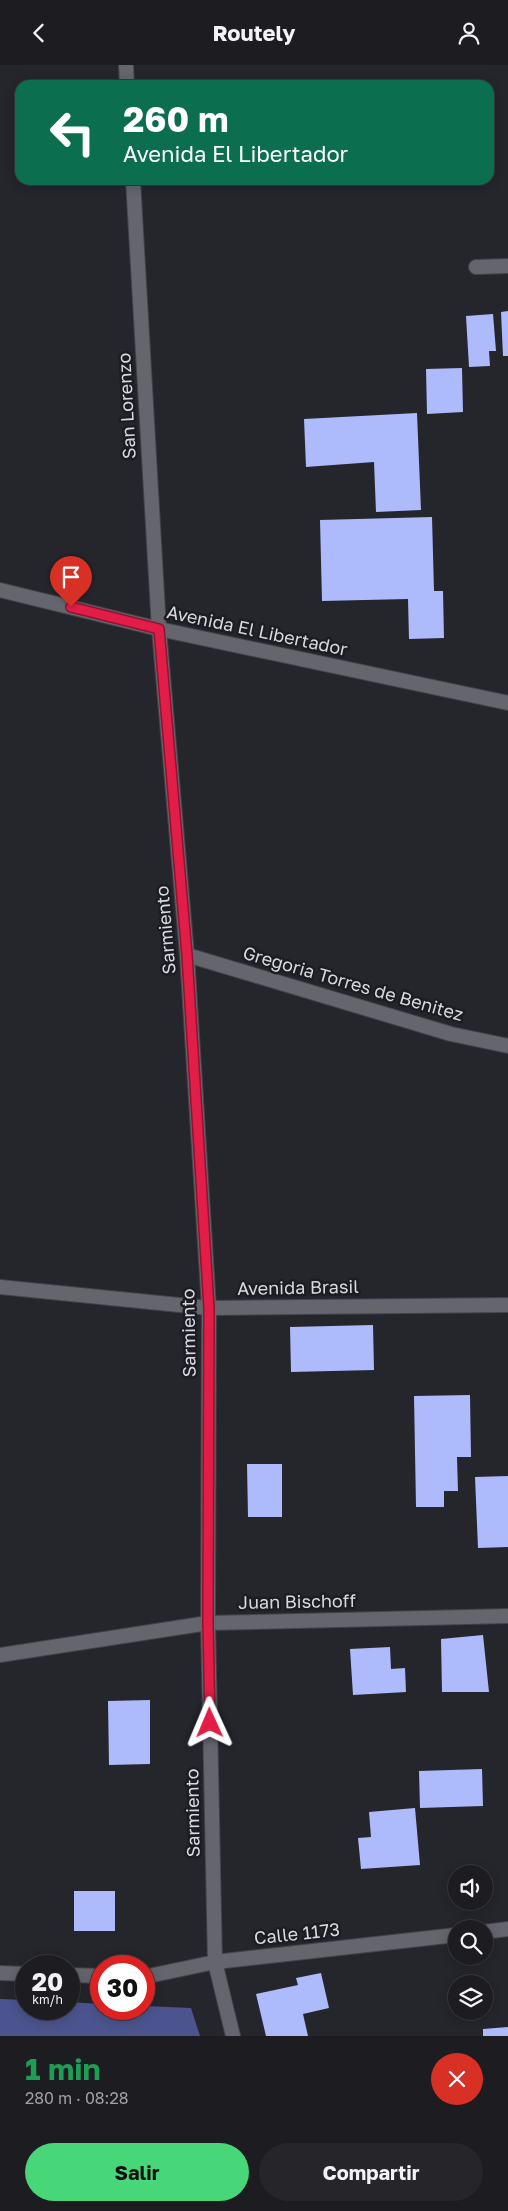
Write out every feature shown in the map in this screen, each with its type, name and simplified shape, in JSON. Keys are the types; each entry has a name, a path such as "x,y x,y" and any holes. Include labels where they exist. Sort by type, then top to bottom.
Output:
{"street":[{"path":"126,65 127,80"},
{"name":"San Lorenzo","path":"133,185 159,629"},
{"path":"476,267 508,266"},
{"name":"Avenida El Libertador","path":"0,590 159,629 508,703"},
{"name":"Sarmiento","path":"159,629 187,955 209,1308 208,1623 215,1962 233,2036"},
{"name":"Gregoria Torres de Benitez","path":"187,955 451,1034 508,1046"},
{"name":"Avenida Brasil","path":"0,1287 209,1308 508,1305"},
{"name":"Juan Bischoff","path":"0,1655 208,1623 508,1615"},
{"path":"493,1931 508,1929"},
{"name":"Calle 1173","path":"155,1975 215,1962 448,1936"},
{"path":"0,1973 15,1974"}],"shaded area":[{"path":"0,1999 15,2000 15,2020 80,2020 80,2003 90,2003 90,2020 155,2020 155,2006 191,2008 200,2036 0,2036"}],"building":[{"path":"508,311 508,356 503,356 501,312"},
{"path":"493,314 496,351 489,351 490,366 469,367 466,316"},
{"path":"462,368 463,412 427,414 426,369"},
{"path":"417,413 421,510 376,512 374,462 306,467 304,419"},
{"path":"432,517 434,591 443,591 444,638 409,639 408,599 322,601 320,520"},
{"path":"373,1325 374,1370 291,1372 290,1327"},
{"path":"470,1395 471,1457 457,1457 458,1491 444,1491 444,1507 416,1507 414,1396"},
{"path":"247,1464 282,1464 282,1517 248,1517"},
{"path":"508,1476 508,1547 478,1548 475,1477"},
{"path":"483,1635 489,1692 442,1692 441,1639"},
{"path":"390,1647 391,1669 405,1668 406,1692 353,1695 350,1649"},
{"path":"150,1700 150,1764 109,1765 108,1701"},
{"path":"482,1769 483,1806 420,1808 419,1771"},
{"path":"415,1808 420,1865 361,1869 358,1838 371,1837 369,1812"},
{"path":"74,1891 115,1891 115,1931 74,1931"},
{"path":"321,1973 329,2008 303,2014 308,2036 266,2036 256,1994 298,1985 296,1978"},
{"path":"508,2027 508,2036 483,2036 483,2029"}],"route":[{"path":"71,607 159,629 187,955 209,1308 208,1623 210,1723"}]}
